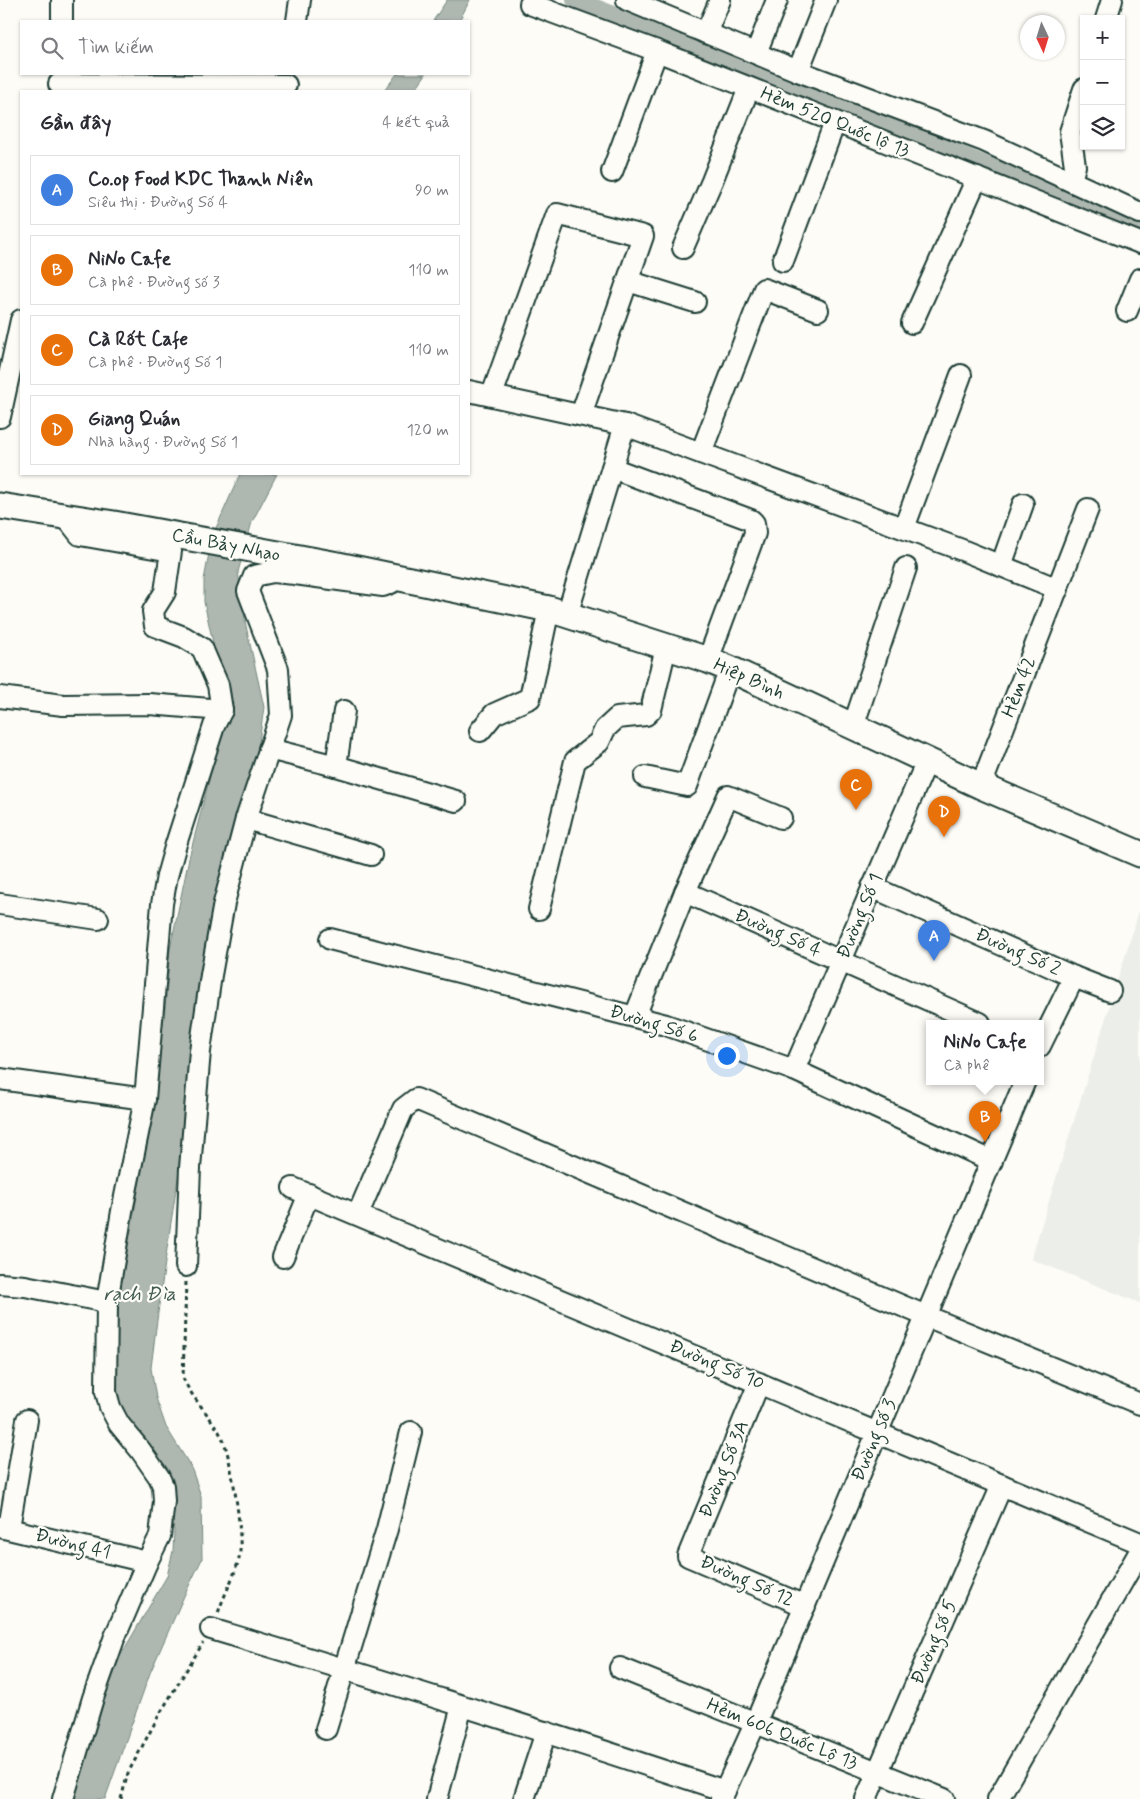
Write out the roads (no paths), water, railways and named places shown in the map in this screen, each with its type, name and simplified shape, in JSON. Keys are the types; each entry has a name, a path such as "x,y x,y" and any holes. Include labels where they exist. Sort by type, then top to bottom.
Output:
{"main road":[{"path":"0,506 66,517"},
{"name":"Cầu Bảy Nhạo","path":"66,517 114,524 338,566"},
{"name":"Hiệp Bình","path":"338,566 558,612 719,665 981,786 1140,854"}],"street":[{"path":"62,0 62,20"},
{"path":"297,20 300,0"},
{"path":"627,0 798,71 984,141 1140,213"},
{"path":"706,33 720,0"},
{"path":"756,54 777,0"},
{"path":"798,71 826,0"},
{"path":"1107,15 1112,0"},
{"name":"Hẻm 520 Quốc lộ 13","path":"530,4 657,51 1140,243"},
{"path":"612,172 657,51"},
{"path":"60,83 286,85"},
{"path":"683,248 749,88"},
{"path":"1071,181 1075,166 1070,132 1080,101"},
{"path":"783,260 835,122"},
{"path":"912,323 977,178"},
{"path":"492,395 558,214 643,236 581,415"},
{"path":"1126,311 1140,279"},
{"path":"628,281 695,302"},
{"path":"701,453 764,288 818,310"},
{"path":"0,418 18,351 20,330"},
{"path":"904,528 961,375"},
{"path":"470,391 625,425 904,528 1058,589"},
{"path":"480,731 494,714 530,698 558,612 612,468 625,425"},
{"path":"612,468 751,520 754,524 755,533 687,786 645,776"},
{"path":"1001,566 1023,504"},
{"name":"Hẻm 42","path":"981,786 1088,509"},
{"path":"63,1799 93,1698 114,1640 160,1536 164,1501 163,1486 141,1451 119,1424 110,1407 106,1392 108,1302 122,1212 145,1099 162,904 167,876 196,779 222,710 218,685 202,648 184,637 155,626 153,611 165,592 171,551 80,535 66,517"},
{"path":"852,727 906,568"},
{"path":"186,1266 190,1168 200,1051 210,975 224,903 246,819 281,715 278,669 248,590 254,576 273,572 383,586 402,578"},
{"path":"539,909 575,761 599,742 605,729 617,718 646,715 651,710 666,647"},
{"path":"0,697 63,705 149,704 222,710"},
{"path":"336,766 344,711"},
{"path":"269,749 336,766 456,801"},
{"name":"Đường Số 1","path":"794,1070 926,761"},
{"path":"635,1016 685,892 728,796 781,818"},
{"path":"246,819 371,855"},
{"name":"Đường Số 2","path":"872,887 1074,977 1110,991"},
{"name":"Đường Số 4","path":"685,892 973,1020"},
{"path":"0,904 98,919"},
{"name":"Đường Số 6","path":"330,939 666,1025 794,1070 992,1161"},
{"path":"1044,1038 1074,977"},
{"path":"1,1083 145,1099"},
{"name":"Đường số 3","path":"723,1795 805,1606 1023,1085"},
{"path":"358,1214 404,1109 416,1099 926,1316 1140,1404"},
{"name":"Đường Số 10","path":"283,1257 301,1191 1140,1543"},
{"path":"0,1284 25,1286 108,1302"},
{"name":"Đường Số 3A","path":"688,1556 759,1383"},
{"path":"5,1527 27,1420"},
{"path":"326,1729 386,1529 411,1432"},
{"name":"Đường số 5","path":"866,1799 1002,1485"},
{"name":"Đường 41","path":"5,1527 147,1562"},
{"path":"998,1799 1140,1551"},
{"name":"Đường Số 12","path":"688,1556 805,1606"},
{"path":"211,1629 344,1668 546,1732 723,1795"},
{"name":"Hẻm 606 Quốc Lộ 13","path":"620,1668 944,1799"},
{"path":"437,1799 462,1706"},
{"path":"524,1799 546,1732"}],"water":[{"path":"447,0 470,0 460,20 434,20"},
{"path":"396,75 425,75 415,90 385,90"},
{"name":"rạch Đìa","path":"240,475 276,475 252,522 238,572 246,626 264,707 258,749 246,790 195,1078 160,1295 151,1368 156,1398 166,1427 191,1467 201,1496 202,1559 150,1673 105,1799 70,1799 106,1687 122,1653 167,1576 173,1551 174,1531 171,1504 118,1402 115,1376 115,1343 119,1297 146,1146 165,1009 170,949 189,858 224,722 222,683 204,602 204,580 212,537"}],"waterway":[{"path":"575,0 811,92 1140,230"}],"place":[{"name":"Cà Rốt Cafe","path":"856,810"},
{"name":"Giang Quán","path":"944,837"},
{"name":"Co.op Food KDC Thanh Niên","path":"934,961"},
{"name":"NiNo Cafe","path":"985,1142"}]}
